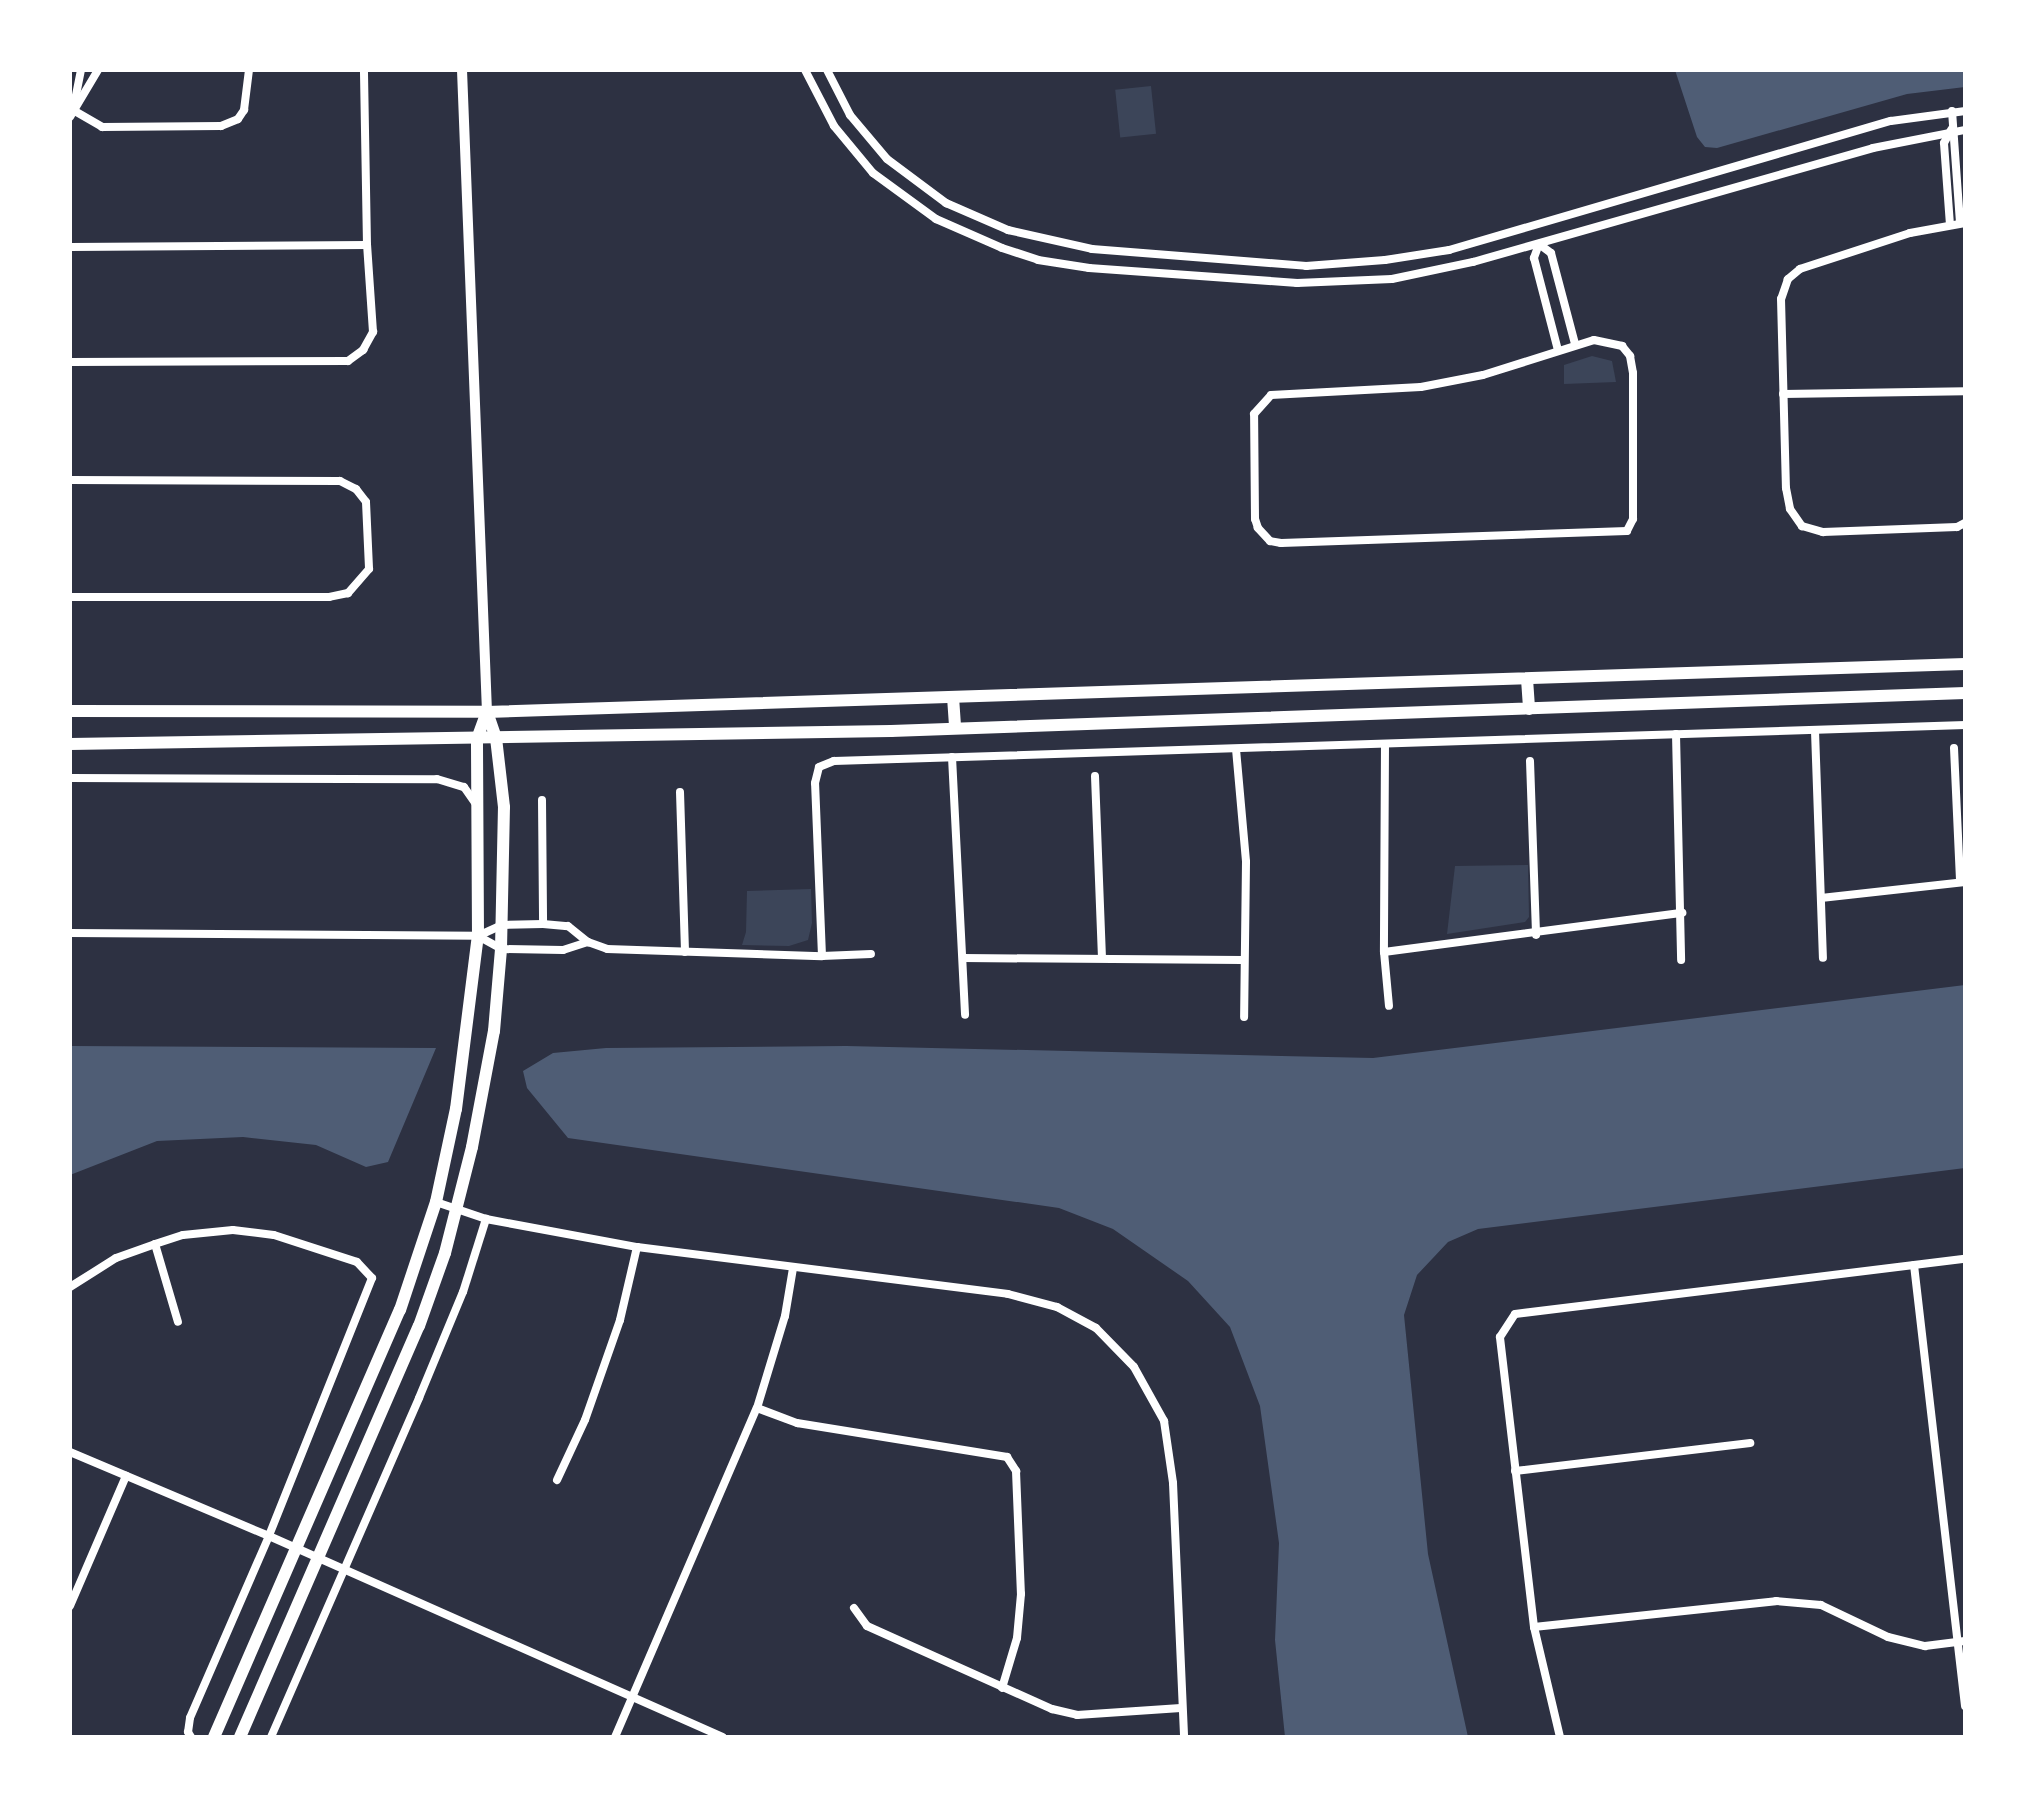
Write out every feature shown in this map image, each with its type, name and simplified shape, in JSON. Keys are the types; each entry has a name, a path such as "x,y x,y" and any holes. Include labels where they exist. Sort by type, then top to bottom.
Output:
{"main road":[{"path":"70,711 487,712 1965,664"},
{"path":"1527,679 1529,709"},
{"path":"70,744 955,728 1965,693"},
{"path":"953,697 955,728"},
{"path":"240,1737 419,1326 457,1209 494,1031 501,949 504,807 496,738 487,712"},
{"path":"214,1737 400,1310 436,1202 456,1109 478,936 477,739 487,712"}],"street":[{"path":"72,114 81,70"},
{"path":"72,114 98,70"},
{"path":"72,114 102,127 221,126 238,119 244,110 249,70"},
{"path":"70,362 348,361 363,350 373,332 367,245 364,70"},
{"path":"462,70 487,712"},
{"path":"805,70 834,126 873,173 936,219 1038,260 1170,275 1325,284 1420,274 1539,244 1873,148 1951,130 1965,130"},
{"path":"827,70 850,115 887,159 946,203 1008,230 1078,246 1306,266 1385,260 1449,250 1891,121 1965,111"},
{"path":"1950,225 1944,143 1951,130 1952,111"},
{"path":"1951,130 1956,141 1963,223 1800,269 1788,279 1781,299 1786,488 1790,509 1802,526 1823,532 1957,527 1965,523"},
{"path":"1534,224 1539,244 1534,258 1558,350"},
{"path":"1539,244 1551,253 1575,344"},
{"path":"70,247 367,245"},
{"path":"1608,340 1622,346 1630,356 1633,519 1627,531 1281,543 1264,535 1255,519 1254,414 1264,400 1282,393 1421,387 1483,375 1575,344 1608,340"},
{"path":"1783,394 1965,391"},
{"path":"70,480 340,481 356,489 366,502 369,569 348,593 329,597 70,597"},
{"path":"822,956 815,783 819,767 834,761 1965,725"},
{"path":"1815,731 1823,958"},
{"path":"1676,734 1681,960"},
{"path":"1385,744 1384,952 1389,1006"},
{"path":"1821,898 1963,882 1954,748"},
{"path":"1236,749 1246,862 1242,960 1244,1017"},
{"path":"952,757 965,1015"},
{"path":"1530,761 1536,935"},
{"path":"1095,776 1102,958"},
{"path":"70,778 437,779 464,787 476,804"},
{"path":"680,792 685,952"},
{"path":"542,800 543,924"},
{"path":"1384,952 1536,935 1682,913"},
{"path":"70,933 478,936 502,925 543,924 568,926 588,942 607,949 822,956 871,954"},
{"path":"478,936 501,949 563,950 588,942"},
{"path":"963,958 1242,960"},
{"path":"436,1202 486,1219 637,1247 1008,1294 1057,1307 1096,1328 1134,1367 1164,1421 1173,1483 1184,1737"},
{"path":"271,1737 463,1292 486,1219"},
{"path":"70,1287 116,1258 155,1244 183,1235 233,1230 274,1235 357,1262 372,1278 269,1536 190,1718 188,1732 191,1737"},
{"path":"155,1244 178,1322"},
{"path":"557,1480 585,1420 620,1320 637,1247"},
{"path":"1560,1737 1534,1627 1500,1337 1515,1314 1965,1259"},
{"path":"1914,1265 1961,1641 1965,1706"},
{"path":"615,1737 757,1408 785,1316 793,1268"},
{"path":"757,1408 797,1423 1007,1457 1016,1471 1021,1594 1017,1638 1002,1688"},
{"path":"1515,1471 1750,1443"},
{"path":"70,1452 318,1557 722,1737"},
{"path":"70,1606 126,1476"},
{"path":"1534,1627 1776,1601 1821,1605 1888,1637 1925,1646 1961,1641"},
{"path":"854,1608 867,1626 1052,1709 1077,1715 1181,1708"}],"shaded area":[{"path":"1675,70 1965,70 1965,87 1907,94 1717,148 1705,147 1697,137"},
{"path":"1151,86 1156,134 1120,138 1115,90"},
{"path":"1592,356 1612,361 1616,382 1564,384 1564,365"},
{"path":"1528,865 1529,917 1525,922 1447,934 1455,866"},
{"path":"811,889 812,923 808,940 789,946 742,945 746,932 747,891"},
{"path":"1965,985 1965,1168 1478,1229 1448,1242 1417,1275 1404,1315 1428,1554 1468,1737 1285,1737 1275,1640 1279,1543 1260,1406 1230,1327 1188,1281 1113,1229 1059,1208 568,1138 527,1088 523,1071 553,1053 606,1048 846,1046 1373,1058"},
{"path":"70,1046 436,1048 388,1162 366,1167 316,1145 243,1137 157,1141 70,1175"}]}
